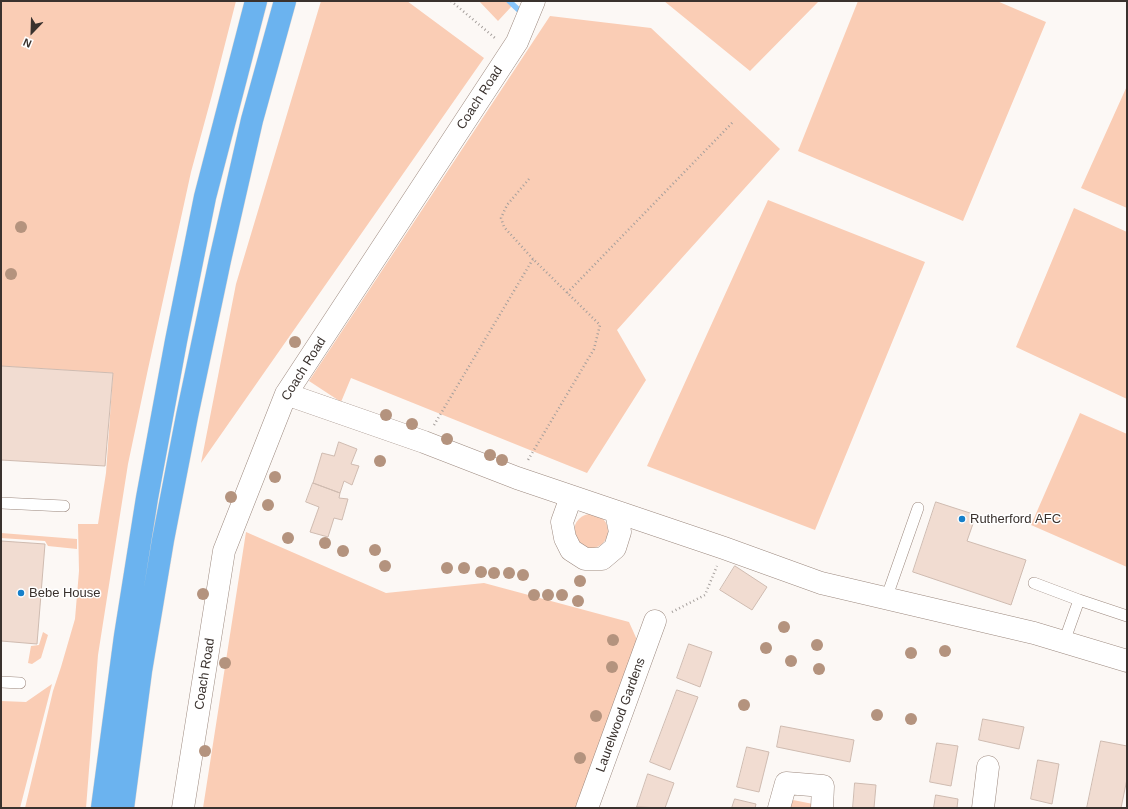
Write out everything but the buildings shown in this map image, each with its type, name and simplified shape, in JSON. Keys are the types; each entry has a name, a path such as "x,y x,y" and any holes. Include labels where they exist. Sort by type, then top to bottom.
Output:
{"highway":[{"path":"102,808 126,629 176,341 205,197 256,1"},
{"path":"123,808 141,671 186,416 252,120 285,1"}],"street":[{"name":"Coach Road","path":"183,808 224,551 286,394 517,42 534,1"},
{"path":"286,394 424,442 517,478 724,548 821,583 1034,633 1127,661"},
{"path":"572,496 562,522 565,538 571,550 585,559 602,559 615,548 620,532 616,512"},
{"name":"Laurelwood Gardens","path":"586,808 655,621"},
{"path":"983,808 988,767"},
{"path":"779,808 786,783 823,786 822,808"}],"lane":[{"path":"1,503 64,506"},
{"path":"886,598 918,508"},
{"path":"1034,584 1127,616"},
{"path":"1064,642 1079,600"},
{"path":"1,682 20,683"}],"path":[{"path":"451,1 511,51"},
{"path":"567,293 733,122"},
{"path":"517,478 594,349 600,325 533,259 504,227 501,218 507,206 529,179"},
{"path":"424,442 533,259"},
{"path":"655,621 706,595 724,548"}],"shaded area":[{"path":"1,1 236,1 191,172 128,464 98,655 86,808 25,808 53,691 75,619 79,571 78,524 98,524 106,473 113,373 1,366"},
{"path":"321,1 407,1 484,58 201,463 236,284"},
{"path":"479,1 514,1 511,7 498,21"},
{"path":"664,1 819,1 750,71"},
{"path":"858,1 997,1 1046,22 963,221 798,151"},
{"path":"550,16 651,28 780,149 617,330 646,380 587,473 351,378 341,402 309,381"},
{"path":"1127,86 1127,208 1081,188"},
{"path":"768,200 925,262 815,530 647,466"},
{"path":"1074,208 1127,232 1127,399 1016,347"},
{"path":"1080,413 1127,434 1127,567 1031,525"},
{"path":"588,514 594,514 598,515 605,521 608,531 607,538 601,545 594,548 588,548 584,547 577,541 574,534 574,528 575,524 581,517"},
{"path":"246,532 386,593 484,583 629,622 638,642 578,808 203,808"},
{"path":"1,533 77,539 77,549 48,546 45,541 1,538"},
{"path":"43,632 48,635 41,658 32,664 28,663 31,646 39,645"},
{"path":"52,684 20,808 1,808 1,701 26,702"},
{"path":"788,799 813,804 813,808 786,808"}],"waterway":[{"path":"509,1 523,14"}],"place":[{"name":"Rutherford AFC","path":"962,519"},
{"name":"Bebe House","path":"21,593"}]}
